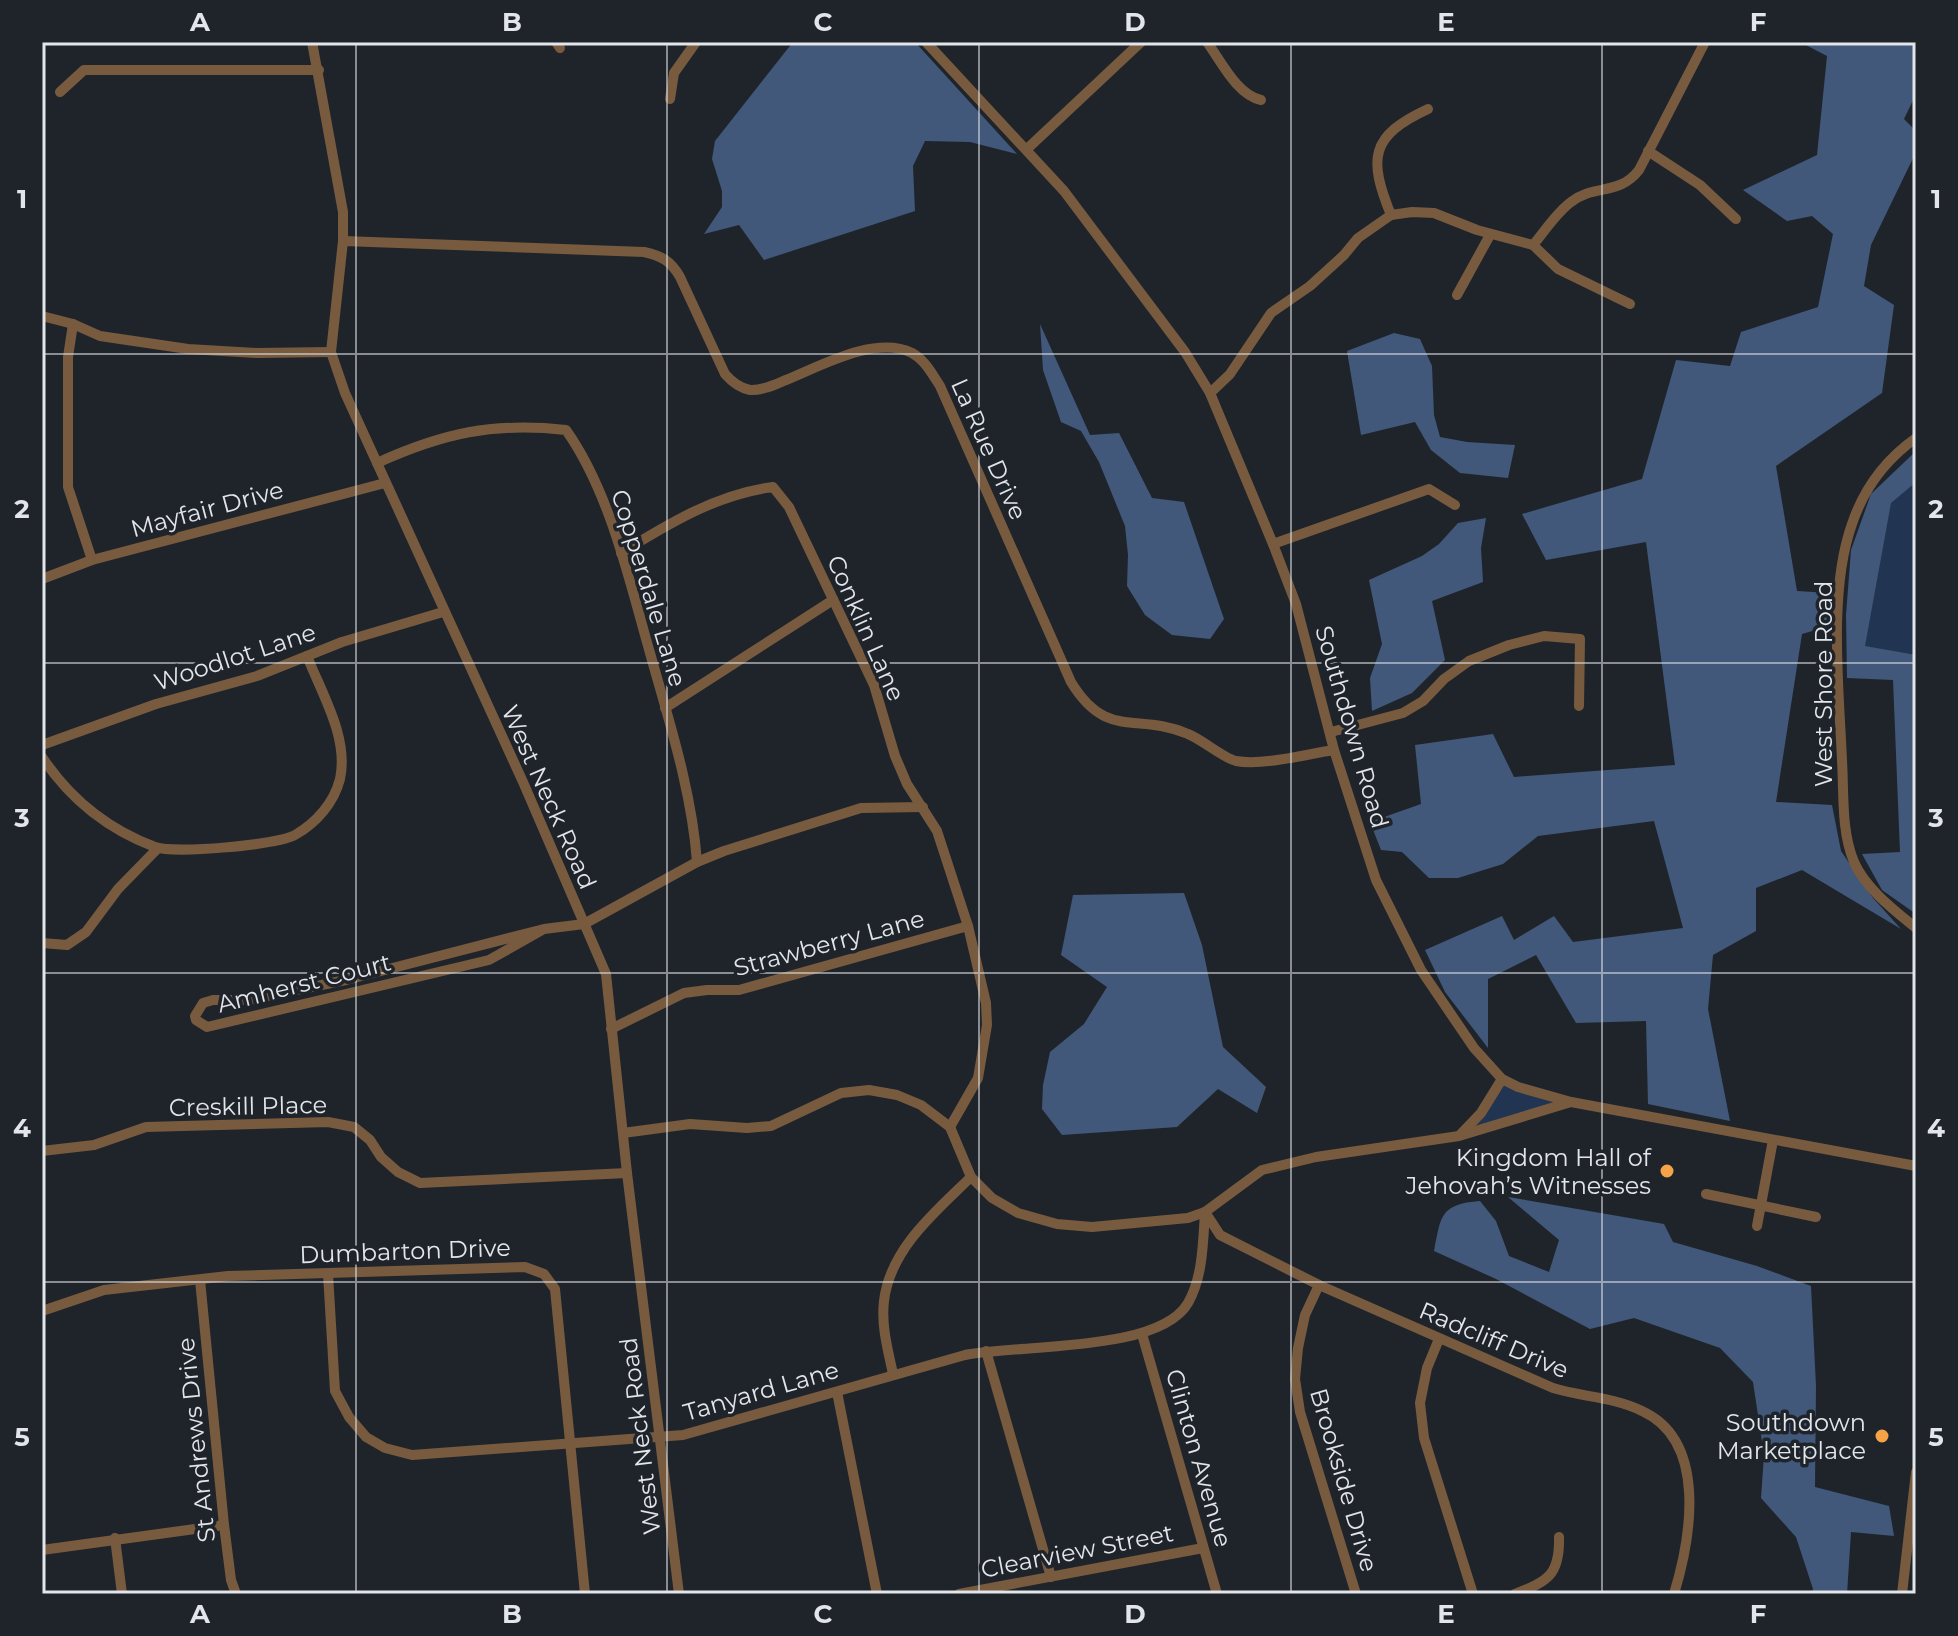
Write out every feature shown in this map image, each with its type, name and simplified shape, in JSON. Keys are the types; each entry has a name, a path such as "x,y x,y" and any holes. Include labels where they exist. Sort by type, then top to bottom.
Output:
{"street":[{"name":"West Neck Road","path":"312,42 343,212 343,241 331,352 345,393 523,782 606,974 627,1173 679,1594"},
{"path":"670,99 674,73 696,42"},
{"name":"Southdown Road","path":"926,42 1064,191 1157,312 1210,393 1296,604 1334,750 1376,880 1421,970 1472,1045 1502,1079 1518,1087 1571,1102 1916,1166"},
{"path":"1027,149 1141,42"},
{"path":"1207,42 1243,91 1251,98 1261,100"},
{"path":"1533,245 1572,201 1587,193 1629,182 1703,46 1690,42"},
{"path":"60,92 84,70 319,70"},
{"path":"1391,215 1379,186 1376,159 1384,138 1400,122 1428,109"},
{"path":"1648,151 1700,185 1736,219"},
{"path":"1210,393 1230,374 1271,313 1310,286 1358,238 1391,215 1434,213 1490,235 1533,245 1558,269 1630,304"},
{"path":"1457,295 1490,235"},
{"name":"La Rue Drive","path":"343,241 644,252 661,256 673,265 680,277 725,374 735,384 752,390 866,349 889,347 912,353 926,365 940,386 1071,682 1083,701 1099,715 1120,723 1187,733 1233,761 1253,762 1334,750"},
{"path":"42,316 73,324 100,336 188,349 257,353 331,352"},
{"path":"73,324 68,357 68,487 92,560"},
{"name":"Copperdale Lane","path":"377,463 420,444 457,433 535,427 566,430 595,482 621,553 665,708 692,822 697,862"},
{"name":"West Shore Road","path":"1916,438 1878,473 1850,527 1841,580 1838,654 1844,811 1852,855 1871,887 1916,928"},
{"name":"Mayfair Drive","path":"42,579 92,560 385,483"},
{"name":"Conklin Lane","path":"621,553 677,519 745,490 773,487 789,507 874,685 895,756 907,784 937,831 968,926 986,1003 987,1025 978,1078 950,1127"},
{"path":"1273,544 1429,489 1455,505"},
{"path":"665,708 833,600"},
{"name":"Woodlot Lane","path":"42,745 156,704 257,676 342,642 443,612"},
{"path":"1331,732 1403,713 1423,701 1444,679 1469,661 1509,645 1544,636 1580,639 1579,706"},
{"path":"42,757 58,781 79,803 105,822 158,848 201,849 291,837 314,822 329,805 340,781 342,757 339,737 307,656"},
{"path":"584,924 697,862 804,825 861,808 923,807"},
{"path":"42,943 67,945 86,932 118,889 158,848"},
{"name":"Amherst Court","path":"544,929 489,960 207,1027 196,1020 199,1007 213,1000 249,1000 332,983 544,929 584,924"},
{"name":"Strawberry Lane","path":"611,1029 684,993 739,990 968,926"},
{"path":"1459,1136 1481,1113 1502,1079"},
{"path":"623,1133 690,1124 747,1128 771,1126 841,1093 869,1090 897,1095 921,1105 950,1127 971,1177 992,1198 1018,1213 1057,1224 1092,1227 1188,1218 1205,1212 1262,1170 1316,1157 1459,1136 1571,1102"},
{"name":"Creskill Place","path":"42,1151 94,1145 146,1127 328,1122 354,1127 398,1172 420,1183 627,1173"},
{"path":"1757,1226 1773,1140"},
{"path":"893,1374 884,1330 883,1303 889,1275 912,1239 971,1177"},
{"path":"1706,1194 1816,1217"},
{"name":"Radcliff Drive","path":"1205,1212 1220,1235 1319,1285 1553,1388 1621,1402 1645,1412 1670,1431 1685,1461 1690,1491 1680,1575 1674,1594"},
{"name":"Tanyard Lane","path":"328,1274 335,1391 349,1417 366,1437 385,1448 412,1455 570,1444 683,1435 893,1374 986,1351 1086,1344 1142,1334 1171,1322 1187,1305 1200,1267 1205,1212"},
{"name":"Dumbarton Drive","path":"42,1311 104,1290 228,1276 525,1267 544,1274 555,1289 585,1594"},
{"name":"St Andrews Drive","path":"200,1280 224,1525 231,1580 236,1594"},
{"name":"Brookside Drive","path":"1319,1285 1305,1315 1295,1379 1300,1412 1356,1594"},
{"name":"Clinton Avenue","path":"1142,1334 1217,1594"},
{"path":"1439,1339 1427,1368 1420,1403 1424,1438 1473,1594"},
{"path":"986,1351 1051,1577"},
{"path":"837,1392 877,1594"},
{"path":"1902,1594 1916,1477"},
{"path":"42,1550 224,1525"},
{"path":"1515,1594 1551,1575 1557,1562 1559,1537"},
{"path":"115,1538 122,1594"},
{"name":"Clearview Street","path":"959,1594 1203,1548"}],"shaded area":[{"path":"793,42 915,42 1017,154 970,142 925,141 913,166 915,211 764,260 739,225 704,234 722,207 722,191 712,159 715,141"},
{"path":"1800,42 1916,42 1916,94 1904,119 1916,131 1916,152 1871,245 1864,286 1894,305 1882,393 1776,466 1797,591 1830,593 1826,627 1802,634 1776,802 1832,805 1841,851 1873,898 1901,929 1802,870 1756,888 1756,931 1713,955 1708,1009 1730,1121 1648,1104 1646,1021 1576,1023 1536,955 1488,979 1488,1048 1445,992 1425,950 1502,916 1514,940 1554,916 1573,942 1683,928 1654,821 1538,836 1503,864 1458,878 1429,878 1402,852 1381,850 1370,822 1421,804 1415,745 1493,734 1514,777 1675,765 1646,542 1546,560 1522,514 1642,479 1676,360 1730,366 1741,332 1818,307 1833,234 1812,216 1787,221 1743,190 1817,155 1827,56"},
{"path":"1040,324 1090,435 1119,433 1152,498 1184,502 1224,619 1210,639 1172,635 1145,615 1127,586 1125,526 1099,462 1081,431 1061,422 1043,370"},
{"path":"1394,333 1420,339 1432,366 1434,415 1440,437 1515,445 1508,478 1460,473 1431,450 1415,422 1361,435 1347,351"},
{"path":"1916,451 1916,482 1891,503 1865,646 1916,655 1916,914 1882,890 1862,854 1900,852 1893,680 1847,678 1846,615 1851,550 1871,494"},
{"path":"1916,462 1916,682 1854,650 1870,504"},
{"path":"1486,518 1481,548 1483,582 1432,601 1445,660 1412,693 1372,711 1370,678 1382,644 1369,580 1422,556 1439,544 1458,523"},
{"path":"1184,893 1202,945 1223,1047 1266,1087 1257,1113 1218,1089 1177,1127 1062,1135 1042,1109 1050,1052 1084,1024 1107,987 1061,955 1073,895"},
{"path":"1505,1084 1561,1103 1469,1131"},
{"path":"1508,1197 1664,1224 1673,1242 1757,1266 1811,1286 1816,1386 1815,1487 1889,1506 1894,1536 1851,1532 1847,1594 1811,1594 1813,1589 1796,1537 1761,1498 1764,1455 1753,1382 1720,1348 1634,1318 1590,1329 1496,1279 1434,1251 1445,1214 1457,1205 1480,1201 1496,1221 1509,1256 1549,1272 1559,1240"}],"place":[{"name":"Kingdom Hall of Jehovah’s Witnesses","path":"1667,1171"},
{"name":"Southdown Marketplace","path":"1882,1436"}]}
